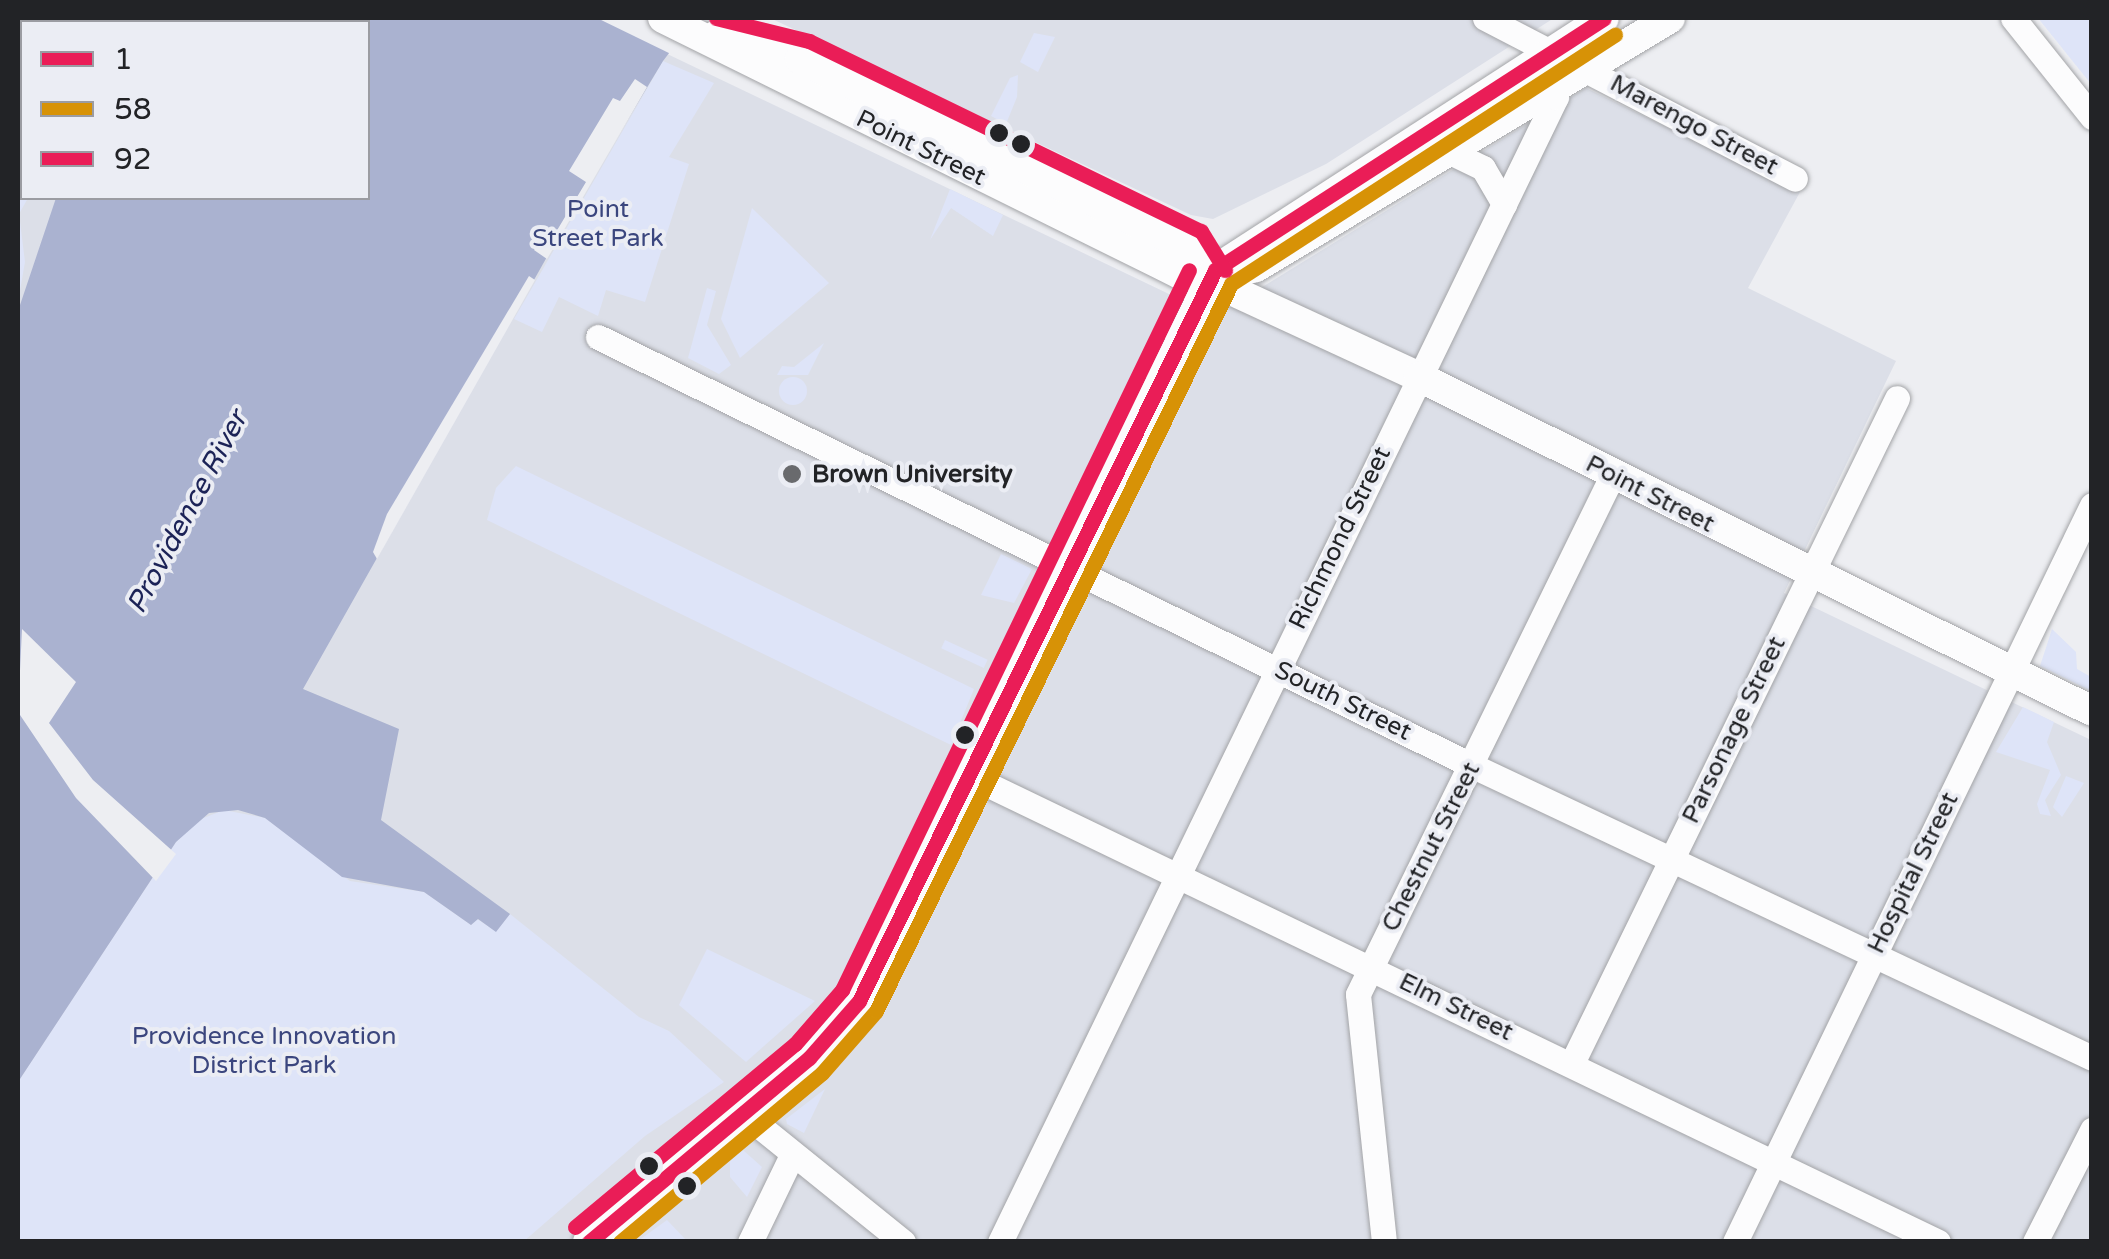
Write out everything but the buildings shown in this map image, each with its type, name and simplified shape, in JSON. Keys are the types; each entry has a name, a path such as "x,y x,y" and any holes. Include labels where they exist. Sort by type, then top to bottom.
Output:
{"main road":[{"name":"Point Street","path":"663,18 692,32 800,58 1192,249 1207,280 1419,377 2092,711"},
{"path":"588,1242 808,1058 859,1001 972,777 1207,280 1240,248 1435,130 1550,50 1604,18"},
{"path":"1207,280 1256,267 1670,18"}],"street":[{"name":"Marengo Street","path":"1484,18 1795,179"},
{"path":"2013,18 2092,117"},
{"path":"1550,50 1559,84"},
{"name":"Richmond Street","path":"1000,1242 1559,84"},
{"path":"1448,151 1483,168 1504,204"},
{"name":"South Street","path":"598,337 1473,766 1876,951 2092,1058"},
{"name":"Parsonage Street","path":"1572,1064 1897,398"},
{"name":"Chestnut Street","path":"1384,1242 1358,994 1612,476"},
{"name":"Hospital Street","path":"1735,1242 2092,505"},
{"name":"Elm Street","path":"972,777 1938,1242"},
{"path":"742,1112 904,1242"},
{"path":"2035,1242 2092,1130"},
{"path":"750,1242 792,1154"}],"shaded area":[{"path":"18,18 592,18 1215,316 1586,88 1800,192 1748,288 1896,361 1784,593 2091,740 2091,1241 18,1241"},
{"path":"770,18 1554,18 1326,164 1213,219 1191,215"}],"green space":[{"path":"2038,18 2091,18 2091,84"},
{"path":"1034,33 1055,37 1038,72 1020,62"},
{"name":"Point Street Park","path":"663,61 714,83 669,157 689,164 645,302 606,290 598,316 559,297 542,332 514,319"},
{"path":"1018,75 1017,97 1006,124 991,116 1010,78"},
{"path":"20,154 20,200 27,200 19,213"},
{"path":"950,189 1003,215 993,236 951,208 930,240"},
{"path":"752,208 829,283 740,358 721,319"},
{"path":"19,216 25,262 18,302"},
{"path":"707,288 716,291 707,325 731,365 719,374 688,358"},
{"path":"824,343 808,375 777,375 782,366 794,367"},
{"path":"793,377 803,381 807,391 803,401 793,405 783,401 779,391 783,381"},
{"path":"516,466 974,689 951,745 487,520 496,488"},
{"path":"1001,554 1032,569 1014,603 981,595"},
{"path":"2052,629 2076,652 2077,669 2091,677 2091,691 2040,666"},
{"path":"945,640 988,660 984,668 941,648"},
{"path":"2023,707 2054,722 2047,742 2061,775 2045,800 2051,816 2040,814 2037,804 2050,770 1996,752"},
{"path":"2066,776 2084,783 2062,817 2053,807"},
{"name":"Providence Innovation District Park","path":"224,810 265,818 350,881 424,892 471,925 477,919 496,931 510,914 639,1017 669,1031 724,1082 645,1136 523,1242 18,1241 18,1082 176,842 196,821"},
{"path":"707,949 815,1001 746,1062 679,1005"},
{"path":"825,1089 804,1133 787,1124 786,1119"},
{"path":"743,1150 762,1167 747,1197 730,1177 730,1161"},
{"path":"667,1220 687,1241 638,1241"}],"water":[{"name":"Providence River","path":"696,18 663,61 574,209 303,689 399,729 381,820 510,914 496,932 478,919 471,925 424,892 342,877 265,818 238,810 209,813 176,842 18,1082 18,311 55,200 370,200 370,20 133,20"}],"pier":[{"path":"597,18 699,18 673,55"},
{"path":"635,79 647,87 547,259 534,250 548,229 556,232 586,182 569,171 613,98 620,101"},
{"path":"529,276 535,280 377,559 373,552 387,514"},
{"path":"22,629 76,682 49,723 93,780 176,854 156,881 76,798 18,712"}],"transit line":[{"name":"92","path":"716,18 809,41 1201,231 1225,270"},
{"name":"1","path":"589,1242 809,1058 859,1001 1215,270 1604,18"},
{"name":"58","path":"620,1242 822,1073 876,1011 1231,284 1615,35"},
{"name":"92","path":"575,1227 795,1044 842,990 1189,270"}],"place":[{"name":"Brown University","path":"792,474"}]}
